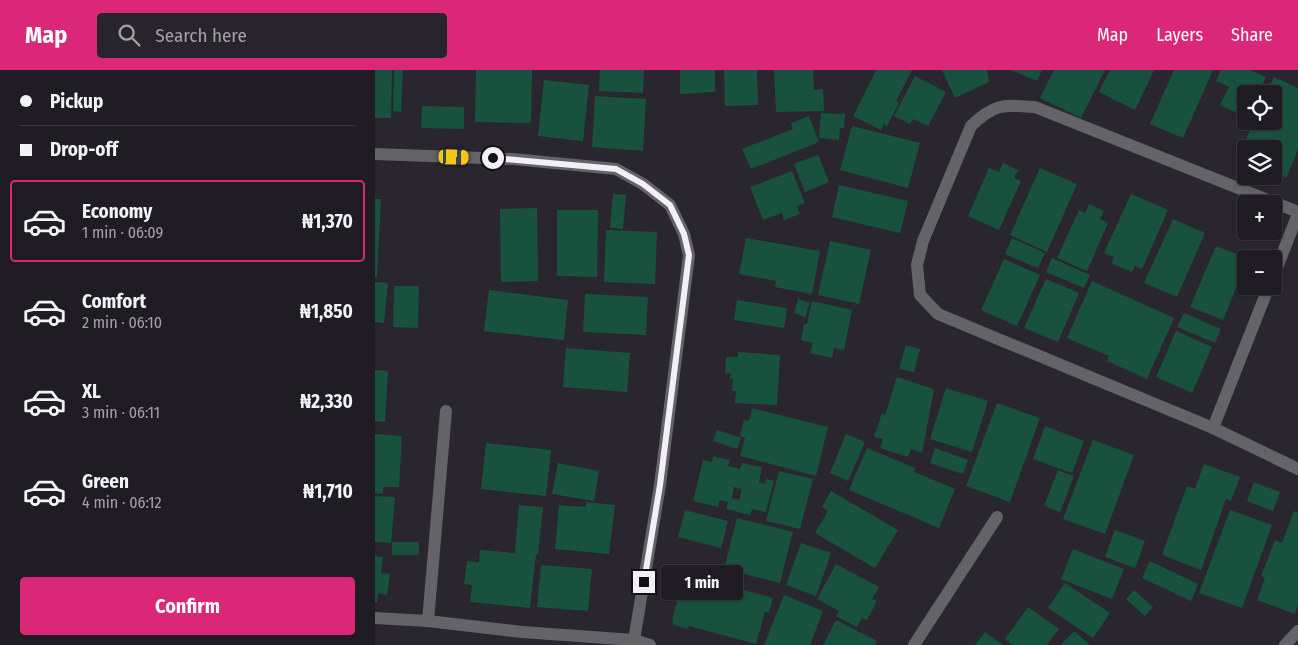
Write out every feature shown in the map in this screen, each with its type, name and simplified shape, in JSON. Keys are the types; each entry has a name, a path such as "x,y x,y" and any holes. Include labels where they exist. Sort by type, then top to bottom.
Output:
{"street":[{"path":"1282,254 1298,213 1035,107 1005,105 984,113 971,126 923,240 917,265 920,295 938,314 1213,428 1298,469"},
{"path":"375,154 513,159 616,169 643,184 670,205 684,234 689,255 660,485 634,640"},
{"path":"1213,428 1265,295"},
{"path":"428,621 446,412"},
{"path":"914,645 997,517"},
{"path":"375,618 634,640 650,645"},
{"path":"1285,645 1298,631"},
{"path":"522,645 523,632"}],"building":[{"path":"375,70 392,70 391,118 375,118"},
{"path":"394,70 403,70 401,112 393,111"},
{"path":"476,70 532,70 531,123 475,122"},
{"path":"600,70 644,70 643,93 599,91"},
{"path":"680,70 715,70 715,92 680,94"},
{"path":"724,70 757,70 758,105 725,106"},
{"path":"774,70 813,70 814,90 823,89 824,111 776,112"},
{"path":"876,70 912,70 896,101 899,103 887,126 884,124 881,130 853,116"},
{"path":"942,70 987,70 989,82 955,98"},
{"path":"1011,70 1042,70 1037,81"},
{"path":"1054,70 1105,70 1081,118 1040,98"},
{"path":"1110,70 1154,70 1135,110 1099,92"},
{"path":"1174,70 1213,70 1183,138 1150,124"},
{"path":"1221,70 1250,70 1266,77 1262,85 1237,85 1237,113 1220,105 1229,87 1216,81"},
{"path":"915,76 946,92 928,126 913,119 910,124 894,116"},
{"path":"1274,77 1298,88 1298,150 1286,178 1282,176 1282,140 1246,140 1250,130 1282,130 1282,85 1270,85"},
{"path":"544,80 589,85 583,141 538,136"},
{"path":"595,96 646,99 643,151 592,147"},
{"path":"422,106 464,107 464,129 421,128"},
{"path":"821,113 845,114 844,128 840,128 839,140 819,138"},
{"path":"809,116 819,142 751,169 742,149 793,129 791,123"},
{"path":"852,126 920,143 908,188 840,170"},
{"path":"818,155 829,182 805,192 794,164"},
{"path":"1003,163 1018,170 1014,178 1021,181 999,230 968,216 989,168 999,172"},
{"path":"1040,168 1077,184 1047,252 1010,235"},
{"path":"792,171 805,203 797,206 800,214 784,220 782,213 763,220 750,187"},
{"path":"839,185 908,201 900,233 832,217"},
{"path":"613,194 626,195 623,229 610,228"},
{"path":"1131,194 1168,210 1142,269 1135,266 1132,272 1111,263 1114,257 1104,253"},
{"path":"375,199 381,199 377,277 375,277"},
{"path":"1089,204 1104,211 1100,219 1108,223 1087,271 1057,258 1079,210 1085,213"},
{"path":"537,208 538,281 501,282 500,209"},
{"path":"557,210 598,210 597,277 557,276"},
{"path":"1173,219 1205,233 1177,297 1144,283"},
{"path":"606,230 657,232 655,284 604,282"},
{"path":"746,238 820,251 812,294 775,287 776,281 739,274"},
{"path":"1012,238 1045,253 1038,268 1005,254"},
{"path":"830,241 871,250 859,304 818,295"},
{"path":"1216,246 1237,254 1237,285 1223,320 1190,307"},
{"path":"1052,258 1090,275 1084,288 1046,272"},
{"path":"1004,259 1040,275 1017,326 981,310"},
{"path":"1046,279 1079,293 1058,342 1024,328"},
{"path":"1092,281 1174,318 1147,379 1107,361 1109,356 1067,338"},
{"path":"375,282 388,283 384,323 375,322"},
{"path":"394,286 419,286 418,328 393,327"},
{"path":"489,290 568,300 564,340 484,331"},
{"path":"585,294 648,297 646,335 583,332"},
{"path":"798,299 810,303 805,317 794,313"},
{"path":"737,300 787,308 784,328 734,320"},
{"path":"812,301 852,310 844,350 834,348 832,358 810,353 813,343 801,340"},
{"path":"1184,313 1221,329 1215,343 1177,327"},
{"path":"1176,331 1212,347 1192,393 1156,377"},
{"path":"906,345 920,349 914,372 899,369"},
{"path":"566,348 630,353 627,392 563,387"},
{"path":"738,352 780,355 777,405 735,403 736,391 732,391 733,379 730,379 731,373 725,373 726,357 738,357"},
{"path":"375,370 388,371 385,422 375,421"},
{"path":"897,377 934,389 922,453 911,449 908,457 880,448 883,439 874,437 882,413 885,415"},
{"path":"946,388 988,401 972,452 930,439"},
{"path":"997,403 1040,418 1010,502 966,486"},
{"path":"752,408 828,427 816,476 740,456 745,438 740,436 744,420 749,421"},
{"path":"1045,426 1084,441 1072,473 1033,459"},
{"path":"717,430 741,438 737,449 713,441"},
{"path":"375,434 402,436 399,487 383,487 383,494 375,493"},
{"path":"846,434 865,442 848,481 830,473"},
{"path":"1093,440 1134,455 1105,534 1063,519"},
{"path":"486,443 551,450 546,496 481,489"},
{"path":"867,448 915,468 914,472 955,489 939,528 849,490"},
{"path":"935,448 968,460 963,474 930,463"},
{"path":"713,456 730,460 728,466 740,469 742,463 762,467 759,482 765,484 766,479 774,481 766,512 752,509 750,515 726,509 728,502 720,500 718,507 693,501 703,460 712,462","holes":["734,487 742,489 739,500 732,498"]},
{"path":"558,463 599,471 594,501 552,494"},
{"path":"1204,464 1240,477 1231,501 1226,499 1201,570 1162,555 1187,486 1195,489"},
{"path":"1058,470 1074,476 1060,512 1044,506"},
{"path":"779,471 813,479 800,529 766,521"},
{"path":"1254,482 1280,492 1273,511 1247,501"},
{"path":"831,491 898,530 875,568 815,533 828,511 822,507"},
{"path":"375,496 395,497 391,543 375,542"},
{"path":"586,502 615,505 609,554 555,549 559,505 586,507"},
{"path":"519,505 543,507 530,608 470,602 472,585 464,584 467,561 479,562 480,550 515,553"},
{"path":"685,510 728,521 721,548 678,537"},
{"path":"1230,510 1272,525 1242,608 1199,593"},
{"path":"1294,511 1298,513 1298,606 1295,614 1257,600 1265,578 1261,576 1275,540 1282,543"},
{"path":"737,518 793,532 780,583 724,569"},
{"path":"1115,530 1145,541 1135,568 1105,557"},
{"path":"392,542 419,542 419,555 392,555"},
{"path":"801,543 831,553 816,596 786,585"},
{"path":"1073,549 1124,569 1112,599 1061,579"},
{"path":"375,556 383,557 381,573 390,574 387,595 378,593 377,602 375,602"},
{"path":"1150,561 1198,584 1191,601 1142,578"},
{"path":"836,564 879,587 872,599 877,601 867,620 862,618 857,627 836,616 839,611 817,599"},
{"path":"541,565 592,569 588,611 537,607"},
{"path":"679,572 773,598 769,613 765,612 756,644 689,626 688,629 672,624 680,590 674,589"},
{"path":"1065,583 1110,613 1093,638 1048,608"},
{"path":"1134,590 1153,607 1145,616 1126,599"},
{"path":"784,595 823,611 810,645 764,645"},
{"path":"1028,607 1059,629 1047,645 1013,645 1005,639"},
{"path":"836,620 877,641 875,645 823,645"},
{"path":"1074,631 1089,644 1061,645"},
{"path":"985,632 1003,645 975,645"}],"route":[{"path":"493,158 616,169 643,184 670,205 684,234 689,255 660,485 644,582"}]}
